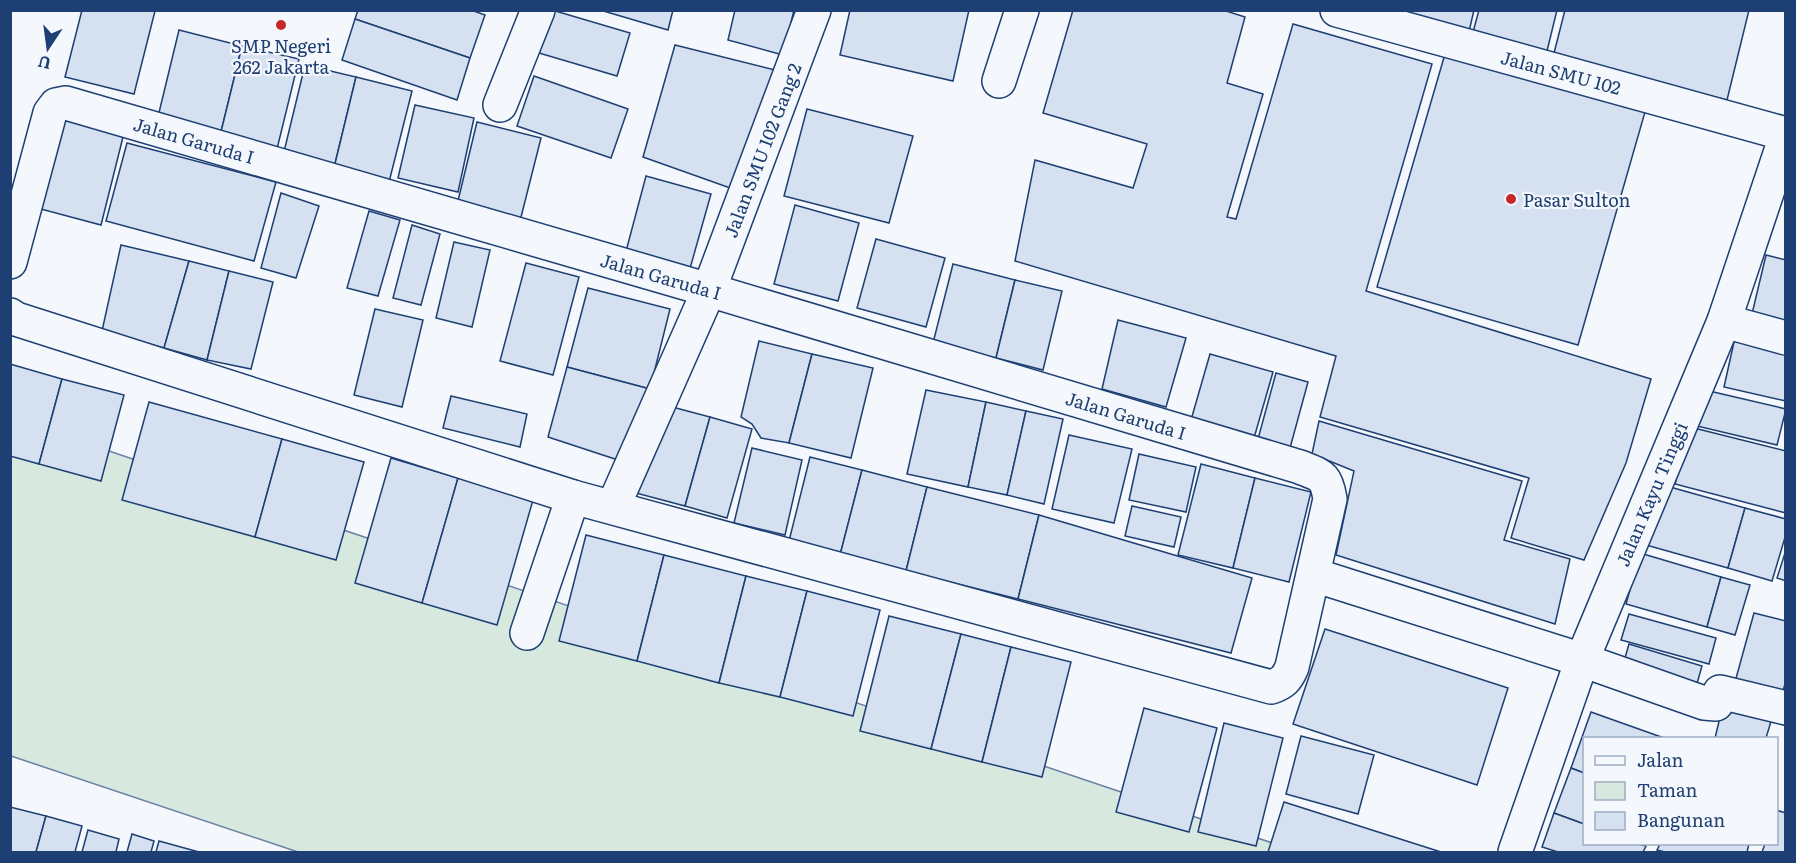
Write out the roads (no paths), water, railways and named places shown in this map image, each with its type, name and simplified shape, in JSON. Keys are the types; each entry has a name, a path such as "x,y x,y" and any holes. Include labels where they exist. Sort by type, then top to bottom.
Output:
{"street":[{"path":"500,105 538,10"},
{"name":"Jalan SMU 102 Gang 2","path":"613,507 709,290 814,10"},
{"path":"999,81 1022,10"},
{"name":"Jalan SMU 102","path":"1348,12 1785,135"},
{"name":"Jalan Garuda I","path":"10,262 50,113 57,105 66,103 709,290 1289,464 1318,475 1328,483 1330,499 1314,575 1289,673 1287,679 1271,687 573,497 15,319 10,315"},
{"name":"Jalan Kayu Tinggi","path":"1515,852 1582,660 1724,321 1764,206 1785,135"},
{"path":"1724,321 1785,338"},
{"path":"527,633 573,497"},
{"path":"1314,575 1582,660 1704,703 1716,704 1720,692 1785,708"}],"place":[{"name":"SMP Negeri 262 Jakarta","path":"281,25"},
{"name":"Pasar Sulton","path":"1511,199"}]}
